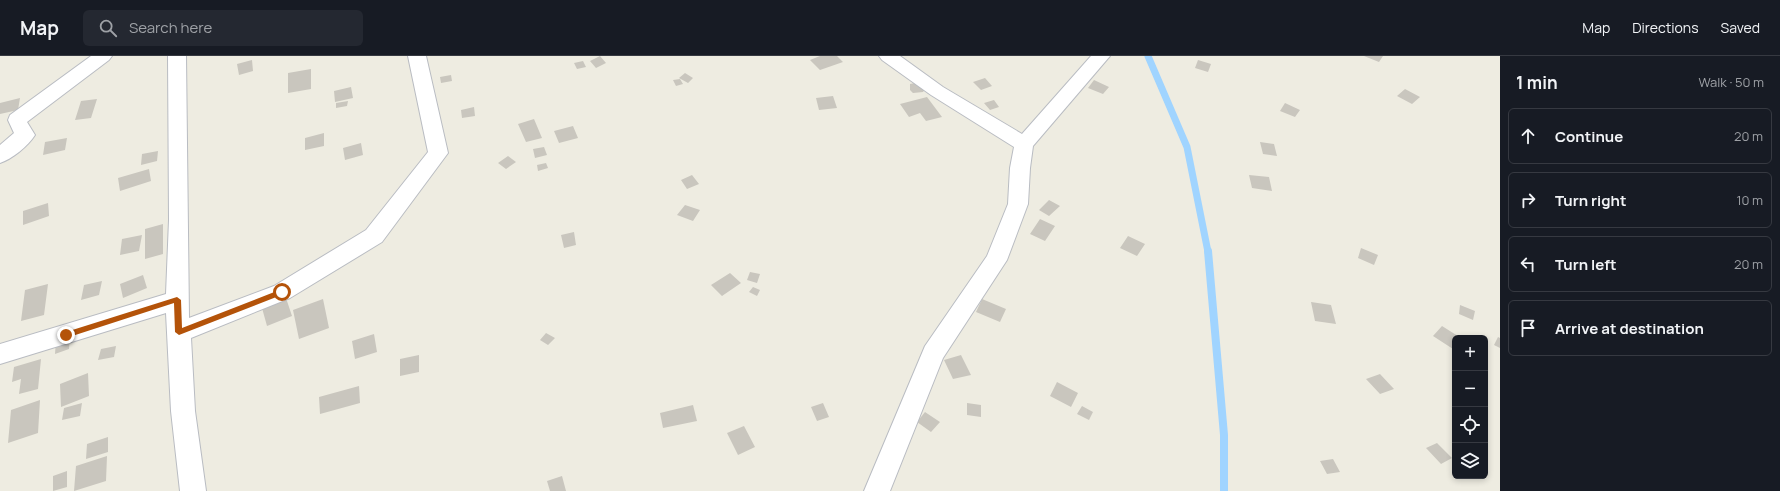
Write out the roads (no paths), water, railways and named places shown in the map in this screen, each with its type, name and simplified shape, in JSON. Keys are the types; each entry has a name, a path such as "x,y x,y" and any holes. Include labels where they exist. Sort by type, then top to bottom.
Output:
{"street":[{"path":"0,156 25,135 17,120 103,56"},
{"path":"177,56 179,220 177,300 183,411 193,491"},
{"path":"179,332 282,292 374,236 438,153 417,56"},
{"path":"888,56 937,91 1024,144"},
{"path":"876,491 933,353 996,260 1018,204 1020,168 1024,144 1101,56"},
{"path":"0,354 177,300"}],"waterway":[{"path":"1148,56 1187,147 1208,252"},
{"path":"1208,251 1224,435 1224,491"}]}
